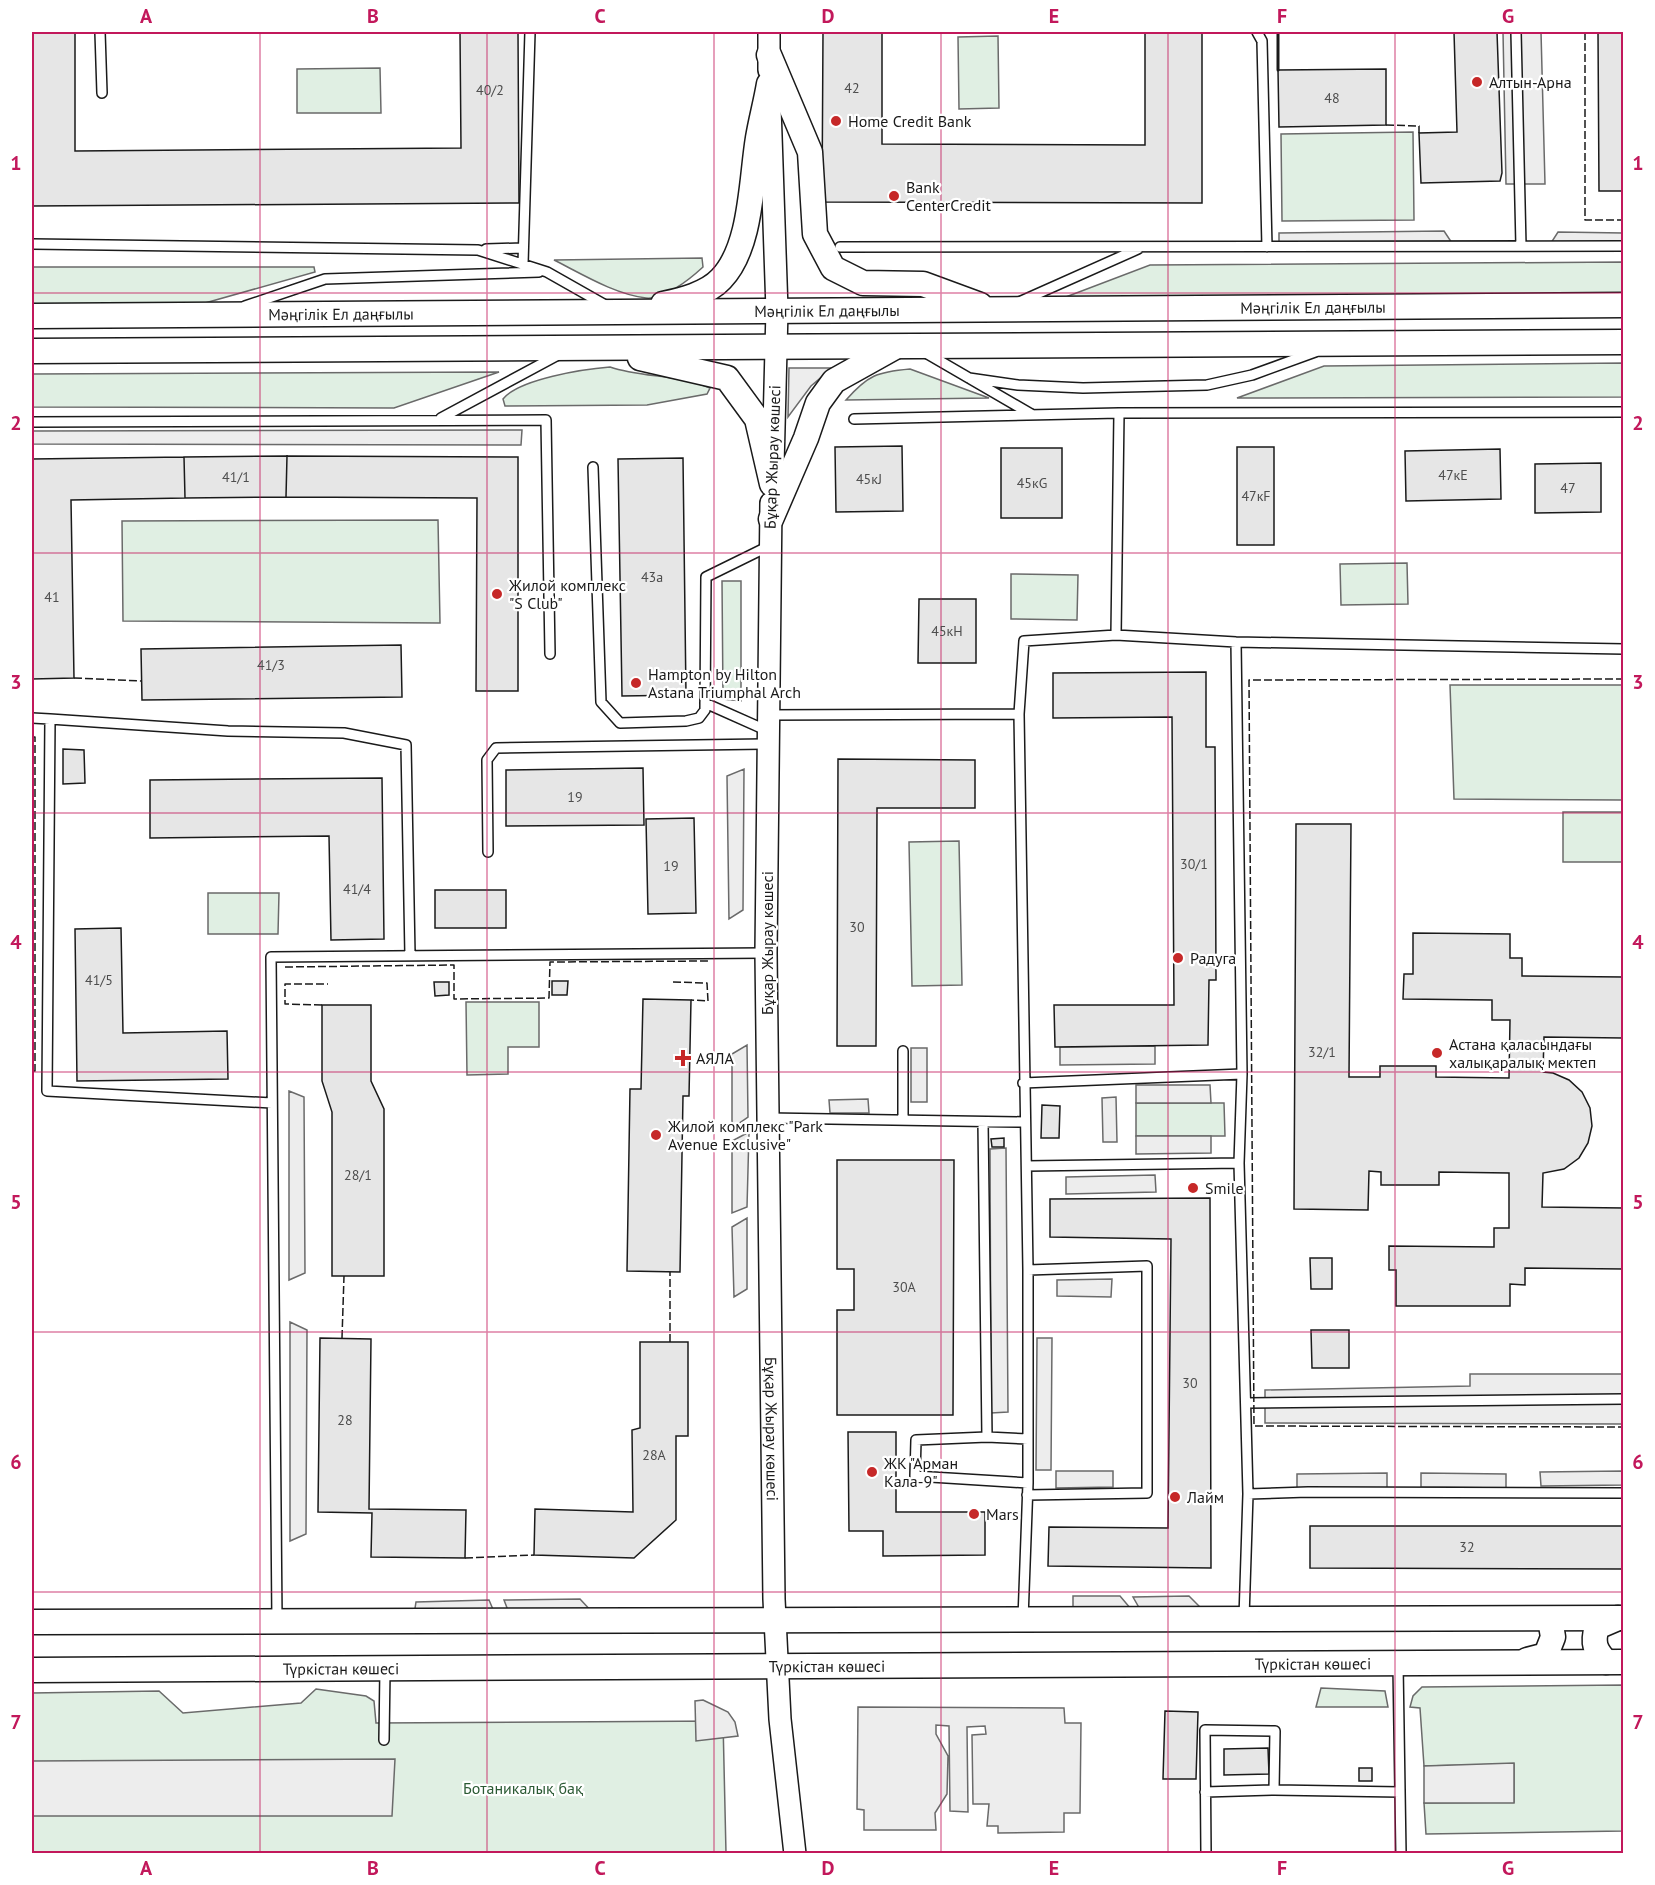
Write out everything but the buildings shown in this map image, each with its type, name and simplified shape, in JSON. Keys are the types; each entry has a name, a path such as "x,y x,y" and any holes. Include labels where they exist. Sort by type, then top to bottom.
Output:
{"main road":[{"path":"769,43 810,152 815,234 834,268 862,283 923,284 997,310"},
{"path":"616,313 687,299 721,280 738,253 749,211 758,137 769,84"},
{"name":"Мәңгілік Ел даңғылы","path":"32,316 1623,304"},
{"path":"32,351 1623,342"},
{"path":"771,519 806,438 818,403 834,381 906,346"},
{"path":"600,347 727,378 757,419 772,484"},
{"path":"32,1622 1621,1618"},
{"path":"1615,1662 1597,1651 1593,1641 1598,1628 1621,1618"},
{"path":"1518,1662 1546,1655 1553,1637 1550,1619"},
{"name":"Түркістан көшесі","path":"32,1670 1615,1662"}],"street":[{"name":"Бұқар Жырау көшесі","path":"769,43 777,310 769,546 766,953 774,1620 780,1719 795,1854"}],"lane":[{"path":"100,32 102,93"},
{"path":"523,264 530,32"},
{"path":"1257,32 1262,41 1267,247"},
{"path":"1516,32 1521,246"},
{"path":"32,244 478,250 523,248"},
{"path":"840,247 1623,246"},
{"path":"997,310 1143,247"},
{"path":"478,250 547,272 588,293 616,313"},
{"path":"216,315 325,279 547,272"},
{"path":"969,378 1018,385 1083,388 1207,385 1252,375 1339,344"},
{"path":"906,346 1033,414"},
{"path":"439,419 571,348"},
{"path":"854,419 1119,413 1623,412"},
{"path":"1116,635 1119,413"},
{"path":"32,422 546,420 550,654"},
{"path":"593,467 601,702 620,723 686,721 699,718 705,710 706,577 769,546"},
{"path":"1023,1619 1028,1495 1028,1270 1023,1083 1019,714 1024,641 1116,635 1236,642 1623,649"},
{"path":"1236,642 1242,1074 1239,1163 1248,1494 1244,1618"},
{"path":"705,703 768,730"},
{"path":"488,852 487,760 496,748 1019,714"},
{"path":"32,718 216,731 344,733 406,745 410,956"},
{"path":"50,719 47,1091 272,1102"},
{"path":"277,1622 271,957 766,953"},
{"path":"903,1051 903,1120"},
{"path":"1023,1083 1242,1074"},
{"path":"768,1118 1024,1122"},
{"path":"983,1122 987,1437"},
{"path":"1027,1166 1239,1163"},
{"path":"1028,1270 1148,1266 1147,1493 1028,1495"},
{"path":"1247,1403 1623,1399"},
{"path":"1028,1439 987,1437 916,1440 915,1476 1028,1483"},
{"path":"1248,1494 1308,1491 1623,1493"},
{"path":"1398,1662 1401,1854"},
{"path":"384,1740 385,1669"},
{"path":"1206,1854 1205,1730 1275,1731 1274,1790"},
{"path":"1205,1792 1274,1790 1400,1792"}],"green space":[{"path":"998,36 999,108 959,109 958,37"},
{"path":"380,68 381,113 297,113 297,69"},
{"path":"1413,132 1414,220 1282,221 1281,134"},
{"path":"702,258 703,267 684,283 653,298 634,296 610,288 554,260"},
{"path":"1623,262 1623,296 1050,303 1150,265"},
{"path":"32,267 314,267 315,272 198,305 32,305"},
{"path":"1623,363 1623,397 1237,398 1324,366"},
{"path":"610,367 685,380 710,388 707,394 647,405 505,406 503,399 523,386 553,376"},
{"path":"910,369 989,398 846,400 874,376"},
{"path":"499,372 394,408 32,407 32,374"},
{"path":"438,520 440,623 123,621 122,521"},
{"path":"1407,563 1408,604 1341,605 1340,564"},
{"path":"1011,574 1078,575 1077,620 1011,619"},
{"path":"722,581 741,581 741,701 723,699"},
{"path":"1450,685 1623,685 1623,800 1454,799"},
{"path":"1563,812 1623,812 1623,862 1563,862"},
{"path":"959,841 962,985 912,986 909,842"},
{"path":"208,893 279,893 278,934 208,934"},
{"path":"466,1002 539,1002 539,1047 508,1047 508,1074 467,1075"},
{"path":"1136,1103 1224,1103 1225,1136 1136,1136"},
{"path":"1623,1685 1623,1831 1426,1834 1424,1803 1514,1802 1514,1764 1424,1766 1420,1708 1410,1707 1413,1696 1422,1687"},
{"path":"1321,1688 1385,1691 1388,1707 1316,1707"},
{"name":"Ботаникалық бақ","path":"316,1689 366,1696 374,1701 376,1723 723,1721 726,1853 32,1853 32,1693 159,1691 183,1713 301,1703"}],"shaded area":[{"path":"1503,32 1541,32 1545,184 1506,184"},
{"path":"1444,231 1454,246 1279,247 1279,233"},
{"path":"1558,232 1623,233 1623,246 1549,246"},
{"path":"789,368 832,368 811,386 788,417"},
{"path":"522,430 521,445 32,444 32,431"},
{"path":"744,769 743,910 729,919 727,776"},
{"path":"747,1045 748,1117 732,1128 732,1054"},
{"path":"1155,1046 1155,1064 1060,1065 1060,1047"},
{"path":"911,1048 927,1048 927,1102 911,1102"},
{"path":"1136,1085 1210,1085 1211,1103 1136,1103"},
{"path":"289,1091 304,1097 305,1273 289,1280"},
{"path":"1116,1097 1117,1142 1103,1142 1102,1098"},
{"path":"868,1099 869,1113 830,1113 829,1100"},
{"path":"749,1132 747,1207 732,1213 732,1141"},
{"path":"1136,1136 1211,1136 1211,1153 1136,1154"},
{"path":"1006,1148 1008,1412 991,1413 990,1149"},
{"path":"1155,1175 1156,1192 1066,1194 1066,1177"},
{"path":"747,1218 747,1289 734,1297 732,1227"},
{"path":"1112,1279 1111,1297 1057,1296 1057,1280"},
{"path":"290,1322 307,1330 306,1534 290,1541"},
{"path":"1037,1338 1052,1338 1051,1470 1036,1470"},
{"path":"1470,1374 1623,1374 1623,1424 1265,1423 1265,1390 1470,1386"},
{"path":"1056,1471 1113,1471 1113,1487 1056,1488"},
{"path":"1623,1471 1623,1485 1541,1486 1540,1472"},
{"path":"1387,1473 1387,1488 1297,1488 1297,1474"},
{"path":"1421,1473 1506,1474 1506,1488 1421,1487"},
{"path":"1073,1596 1120,1596 1131,1609 1073,1610"},
{"path":"1189,1596 1201,1608 1141,1611 1133,1597"},
{"path":"580,1599 593,1613 509,1613 504,1600"},
{"path":"489,1600 495,1614 414,1615 416,1602"},
{"path":"703,1700 728,1712 735,1722 738,1736 696,1741 695,1701"},
{"path":"858,1707 1064,1708 1065,1723 1081,1723 1080,1813 1064,1813 1064,1832 998,1833 998,1826 987,1826 989,1804 973,1804 972,1735 986,1734 985,1726 967,1727 968,1812 950,1811 949,1726 936,1725 936,1734 948,1756 947,1794 935,1813 936,1830 864,1830 864,1810 857,1809"},
{"path":"395,1759 392,1816 32,1816 32,1761"},
{"path":"1514,1763 1514,1803 1424,1803 1424,1766"}],"fence":[{"path":"1585,32 1585,220 1624,220"},
{"path":"1386,125 1419,126 1419,133"},
{"path":"74,678 141,681"},
{"path":"1624,679 1249,680 1254,1426 1624,1427"},
{"path":"32,737 35,737 35,1071 32,1071"},
{"path":"285,967 454,965 454,999 549,998 550,962 708,961"},
{"path":"673,982 707,983 708,1001 691,1000"},
{"path":"322,1005 285,1004 285,984 328,984"},
{"path":"670,1272 670,1342"},
{"path":"342,1338 344,1276"},
{"path":"465,1558 534,1555"}],"wall":[{"path":"1278,32 1278,70"}],"place":[{"name":"Алтын-Арна","path":"1477,82"},
{"name":"Home Credit Bank","path":"836,121"},
{"name":"Bank CenterCredit","path":"894,196"},
{"name":"Жилой комплекс \"S Club\"","path":"497,594"},
{"name":"Hampton by Hilton Astana Triumphal Arch","path":"636,683"},
{"name":"Радуга","path":"1178,958"},
{"name":"Астана қаласындағы халықаралық мектеп","path":"1437,1053"},
{"name":"АЯЛА","path":"683,1058"},
{"name":"Жилой комплекс \"Park Avenue Exclusive\"","path":"656,1135"},
{"name":"Smile","path":"1193,1188"},
{"name":"ЖК \"Арман Кала-9\"","path":"872,1472"},
{"name":"Лайм","path":"1175,1497"},
{"name":"Mars","path":"974,1514"}]}
